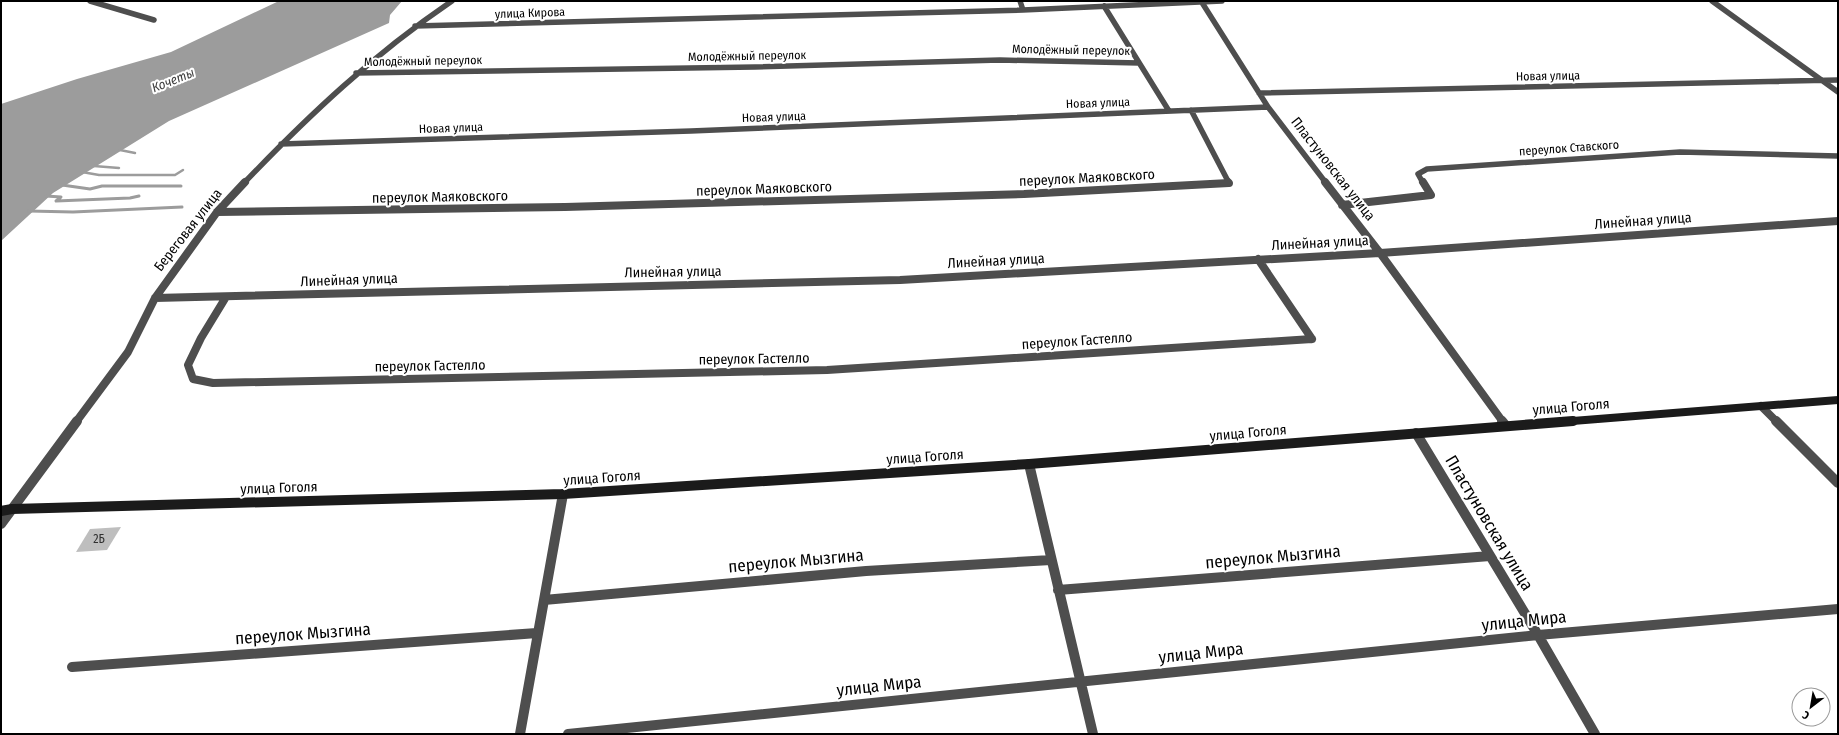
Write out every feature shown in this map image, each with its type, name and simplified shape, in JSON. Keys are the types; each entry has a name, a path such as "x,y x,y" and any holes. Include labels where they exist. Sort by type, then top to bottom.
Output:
{"street":[{"path":"90,1 154,20"},
{"name":"Береговая улица","path":"1,524 128,352 155,298 217,212 281,144 356,73 415,26 452,1"},
{"path":"1020,1 1023,10"},
{"name":"Пластуновская улица","path":"1201,1 1268,107 1380,253 1506,426"},
{"name":"улица Кирова","path":"415,26 1023,10 1222,1"},
{"path":"1712,1 1838,92"},
{"path":"1104,6 1169,111"},
{"name":"Молодёжный переулок","path":"356,73 755,67 1000,60 1139,63"},
{"name":"Новая улица","path":"1259,93 1838,80"},
{"name":"Новая улица","path":"281,144 691,131 1268,107"},
{"name":"переулок Маяковского","path":"217,212 565,207 1024,194 1229,183 1191,110"},
{"name":"переулок Ставского","path":"1342,205 1431,195 1418,174 1426,169 1680,152 1838,156"},
{"name":"Линейная улица","path":"155,298 900,280 1380,253 1838,221"},
{"name":"переулок Гастелло","path":"226,297 201,338 188,365 193,379 213,383 827,370 1312,339 1258,259"},
{"name":"улица Гоголя","path":"1,511 12,509 563,494 1029,464 1838,400"},
{"path":"1761,406 1838,483"},
{"name":"Пластуновская улица","path":"1416,433 1538,635 1595,734"},
{"path":"1029,464 1079,682 1093,734"},
{"path":"520,734 537,632 563,494"},
{"name":"переулок Мызгина","path":"1058,590 1490,556"},
{"name":"переулок Мызгина","path":"544,600 866,571 1051,560"},
{"name":"улица Мира","path":"568,734 1538,635 1838,609"},
{"name":"переулок Мызгина","path":"72,667 537,632"}],"water":[{"name":"Кочеты","path":"279,1 402,1 390,15 389,23 169,121 53,193 1,241 1,104 77,79 171,52"}],"building":[{"path":"121,527 107,550 76,552 90,529"}],"waterway":[{"path":"120,150 135,153"},
{"path":"94,166 119,168"},
{"path":"82,172 99,175 175,175 183,170"},
{"path":"62,185 90,189 102,186 181,186"},
{"path":"46,196 61,197 56,201 130,198 139,196"},
{"path":"29,211 73,212 182,207"}]}
